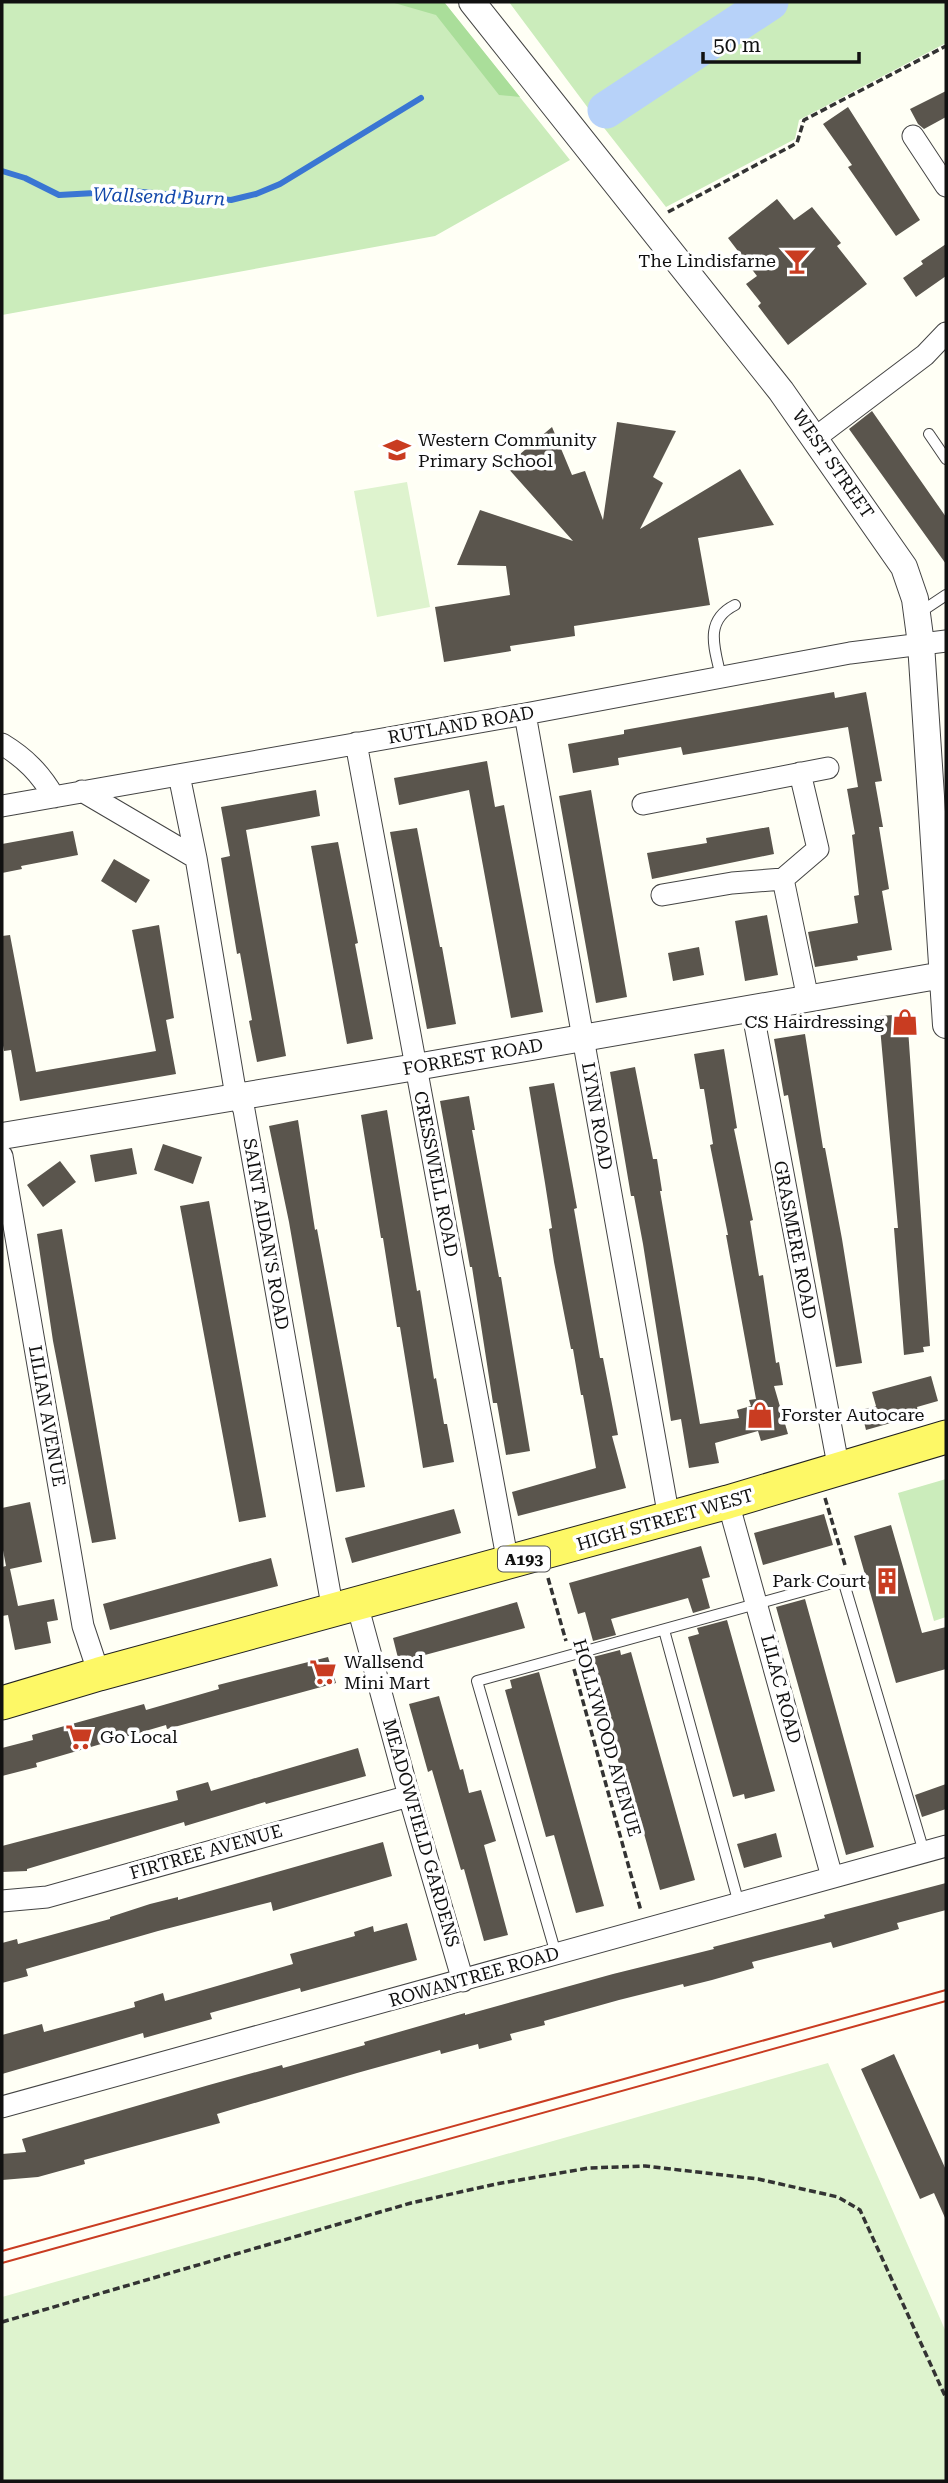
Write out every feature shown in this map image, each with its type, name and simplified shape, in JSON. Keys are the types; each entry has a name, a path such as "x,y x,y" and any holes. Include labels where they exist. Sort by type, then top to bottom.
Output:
{"main road":[{"name":"HIGH STREET WEST","path":"99,1674 729,1502 946,1437"},
{"name":"A193","path":"2,1703 99,1674"}],"street":[{"name":"WEST STREET","path":"472,2 815,438 904,566 911,583 917,615 933,642 946,1025"},
{"path":"914,136 922,151 943,173"},
{"path":"815,438 925,355 946,333"},
{"name":"RUTLAND ROAD","path":"2,806 525,714 850,653 933,642"},
{"name":"LYNN ROAD","path":"525,714 669,1518"},
{"name":"CRESSWELL ROAD","path":"356,743 508,1563"},
{"path":"2,744 33,766 54,797"},
{"path":"643,804 828,768"},
{"path":"662,895 732,883 783,879 818,849 800,773"},
{"name":"SAINT AIDAN'S ROAD","path":"179,775 196,858 234,1084 244,1110 345,1607"},
{"path":"82,792 196,858"},
{"path":"783,879 808,999"},
{"name":"FORREST ROAD","path":"2,1136 583,1039 945,975"},
{"name":"GRASMERE ROAD","path":"752,1009 829,1473"},
{"name":"LILIAN AVENUE","path":"2,1156 83,1626 99,1674"},
{"name":"LILAC ROAD","path":"729,1502 832,1877"},
{"name":"MEADOWFIELD GARDENS","path":"345,1607 409,1796 463,1981"},
{"name":"FIRTREE AVENUE","path":"2,1901 47,1897 409,1796"},
{"name":"ROWANTREE ROAD","path":"2,2107 946,1846"}],"lane":[{"path":"929,433 946,458"},
{"path":"917,615 946,595"},
{"path":"721,677 714,644 715,625 719,616 735,605"},
{"path":"556,1954 477,1681 570,1655 843,1580 924,1852"},
{"path":"664,1629 739,1903"}],"path":[{"path":"648,223 797,143 804,120 946,46"},
{"path":"829,1473 848,1573 843,1580"},
{"name":"HOLLYWOOD AVENUE","path":"542,1554 646,1930"},
{"path":"2,2322 411,2203 496,2184 589,2168 645,2166 758,2179 838,2197 860,2210 946,2398"}],"green space":[{"path":"2,2 444,2 570,160 435,236 2,315"},
{"path":"391,2 444,2 520,97 499,95 436,15"},
{"path":"509,2 756,2 591,112"},
{"path":"787,2 946,2 946,43 799,120 795,139 666,207 601,124"},
{"path":"407,482 430,607 377,617 354,491"},
{"path":"946,1479 946,1617 934,1621 898,1493"},
{"path":"828,2063 946,2332 946,2481 2,2481 2,2297"}],"building":[{"path":"946,91 946,117 924,129 910,109"},
{"path":"848,107 920,220 896,236 848,167 852,165 823,124"},
{"name":"The Lindisfarne","path":"777,199 794,220 812,207 841,243 837,246 867,284 788,345 758,306 761,303 746,284 757,276 728,238"},
{"path":"946,244 946,276 916,297 903,278 923,264 921,261"},
{"path":"872,411 946,517 946,564 849,429"},
{"path":"617,422 676,431 653,477 663,483 640,529 740,469 774,525 698,538 710,605 574,626 575,636 510,646 511,651 444,662 435,607 510,595 506,566 457,565 480,510 573,541 506,466 552,427 572,475 585,471 603,520"},
{"path":"834,692 835,698 866,692 882,781 875,782 889,889 882,891 892,950 857,956 858,960 815,967 808,932 858,923 854,896 859,895 852,835 855,834 847,789 858,787 848,727 683,755 681,747 618,758 619,765 573,773 568,744 624,734 624,730"},
{"path":"487,761 495,807 504,805 543,1012 511,1018 469,790 399,805 394,778"},
{"path":"316,790 320,816 246,830 286,1056 257,1062 249,1021 252,1020 240,953 237,954 221,858 230,856 221,807"},
{"path":"591,790 627,997 596,1003 559,796"},
{"path":"769,827 774,854 652,879 647,853 707,843 706,838"},
{"path":"417,828 456,1024 427,1029 390,832"},
{"path":"73,831 78,855 21,866 22,869 2,873 2,844"},
{"path":"338,842 373,1039 347,1044 311,846"},
{"path":"114,859 150,880 136,903 101,881"},
{"path":"767,915 778,975 745,981 735,921"},
{"path":"159,925 174,1018 166,1020 176,1074 20,1101 11,1050 4,1051 2,1040 2,936 10,935 36,1072 156,1051 132,930"},
{"path":"699,947 704,975 673,981 668,953"},
{"path":"907,1014 930,1346 923,1347 924,1352 904,1355 894,1228 898,1228 879,1016"},
{"path":"805,1034 862,1363 836,1367 788,1095 784,1096 774,1039"},
{"path":"724,1049 737,1128 734,1129 753,1220 750,1221 759,1276 763,1275 776,1363 779,1362 783,1385 774,1386 788,1434 761,1441 758,1431 715,1443 719,1463 689,1468 681,1419 671,1421 643,1244 634,1196 631,1196 610,1072 635,1067 653,1159 657,1159 660,1191 700,1424 739,1418 737,1410 751,1406 749,1400 756,1399 710,1145 713,1144 704,1089 700,1089 694,1054"},
{"path":"554,1083 600,1358 603,1358 618,1435 612,1436 626,1488 518,1516 512,1492 596,1468 554,1262 549,1229 552,1228 529,1087"},
{"path":"469,1096 475,1130 472,1130 501,1277 530,1451 506,1455 497,1403 493,1403 472,1267 440,1101"},
{"path":"387,1110 417,1291 420,1290 434,1379 436,1378 454,1462 423,1468 361,1115"},
{"path":"298,1120 315,1230 317,1229 365,1487 336,1492 289,1222 269,1126"},
{"path":"163,1144 202,1157 193,1184 154,1170"},
{"path":"132,1148 137,1174 95,1182 90,1155"},
{"path":"60,1161 76,1182 43,1207 27,1185"},
{"path":"209,1201 266,1517 239,1522 180,1206"},
{"path":"62,1229 116,1539 92,1543 53,1341 37,1234"},
{"path":"931,1376 938,1401 917,1407 919,1415 866,1430 861,1410 876,1406 872,1392"},
{"path":"30,1502 42,1562 10,1569 18,1606 54,1599 58,1620 47,1622 51,1643 15,1650 8,1615 2,1616 2,1567 6,1566 2,1545 2,1508"},
{"path":"454,1509 461,1533 352,1563 345,1538"},
{"path":"824,1514 833,1545 763,1565 754,1533"},
{"name":"Park Court","path":"891,1525 922,1633 946,1627 946,1669 896,1683 854,1536"},
{"path":"701,1546 710,1577 702,1579 710,1608 693,1613 688,1598 611,1619 616,1635 593,1641 585,1612 578,1614 569,1583"},
{"path":"271,1558 278,1586 110,1630 103,1604"},
{"path":"805,1599 874,1847 846,1855 776,1607"},
{"path":"517,1602 525,1628 399,1662 393,1638"},
{"path":"727,1620 775,1791 745,1799 744,1794 733,1797 688,1637 699,1634 697,1628"},
{"path":"620,1650 621,1655 631,1652 695,1880 660,1890 641,1823 636,1824 589,1658"},
{"path":"328,1657 336,1683 167,1729 166,1725 36,1763 37,1767 2,1776 2,1748 33,1740 32,1735 144,1704 146,1710 219,1689 218,1685"},
{"path":"539,1672 604,1906 576,1913 554,1835 546,1837 505,1690 512,1688 510,1680"},
{"path":"439,1696 469,1793 481,1790 496,1841 484,1845 508,1935 484,1941 464,1869 461,1870 432,1770 428,1772 409,1704"},
{"path":"358,1748 366,1776 185,1826 184,1822 27,1871 2,1872 2,1846 178,1800 176,1791 208,1782 211,1791"},
{"path":"946,1784 946,1809 922,1817 915,1795"},
{"path":"776,1833 782,1857 744,1868 737,1844"},
{"path":"383,1842 392,1876 273,1911 271,1902 158,1931 26,1969 28,1976 2,1983 2,1943 17,1939 18,1944 110,1919 150,1904 178,1897 178,1900"},
{"path":"946,1883 946,1910 897,1923 899,1929 833,1948 831,1942 752,1962 754,1968 712,1980 684,1987 683,1984 544,2021 545,2025 510,2034 512,2040 479,2049 478,2044 441,2054 440,2050 217,2114 220,2123 84,2160 85,2164 38,2177 2,2180 2,2154 26,2152 22,2139 209,2085 365,2045 364,2042 465,2013 714,1949 713,1947 825,1918 824,1915"},
{"path":"407,1923 417,1960 301,1992 300,1988 210,2013 212,2019 144,2038 143,2033 2,2074 2,2035 42,2024 44,2032 135,2007 134,2002 163,1993 165,2001 293,1964 290,1954 355,1936 354,1932 373,1926 374,1932"},
{"path":"894,2054 946,2170 946,2220 934,2193 920,2199 861,2069"}],"waterway":[{"name":"Wallsend Burn","path":"606,110 770,2"},
{"name":"Wallsend Burn","path":"2,171 25,178 59,195 131,191 231,200 280,184 421,98"}],"tram line":[{"path":"2,2251 946,1990"},
{"path":"2,2263 946,2001"}],"place":[{"name":"The Lindisfarne","path":"797,261"},
{"name":"Western Community Primary School","path":"397,450"},
{"name":"CS Hairdressing","path":"905,1022"},
{"name":"Forster Autocare","path":"760,1415"},
{"name":"Park Court","path":"887,1581"},
{"name":"Wallsend Mini Mart","path":"323,1672"},
{"name":"Go Local","path":"79,1737"}]}
